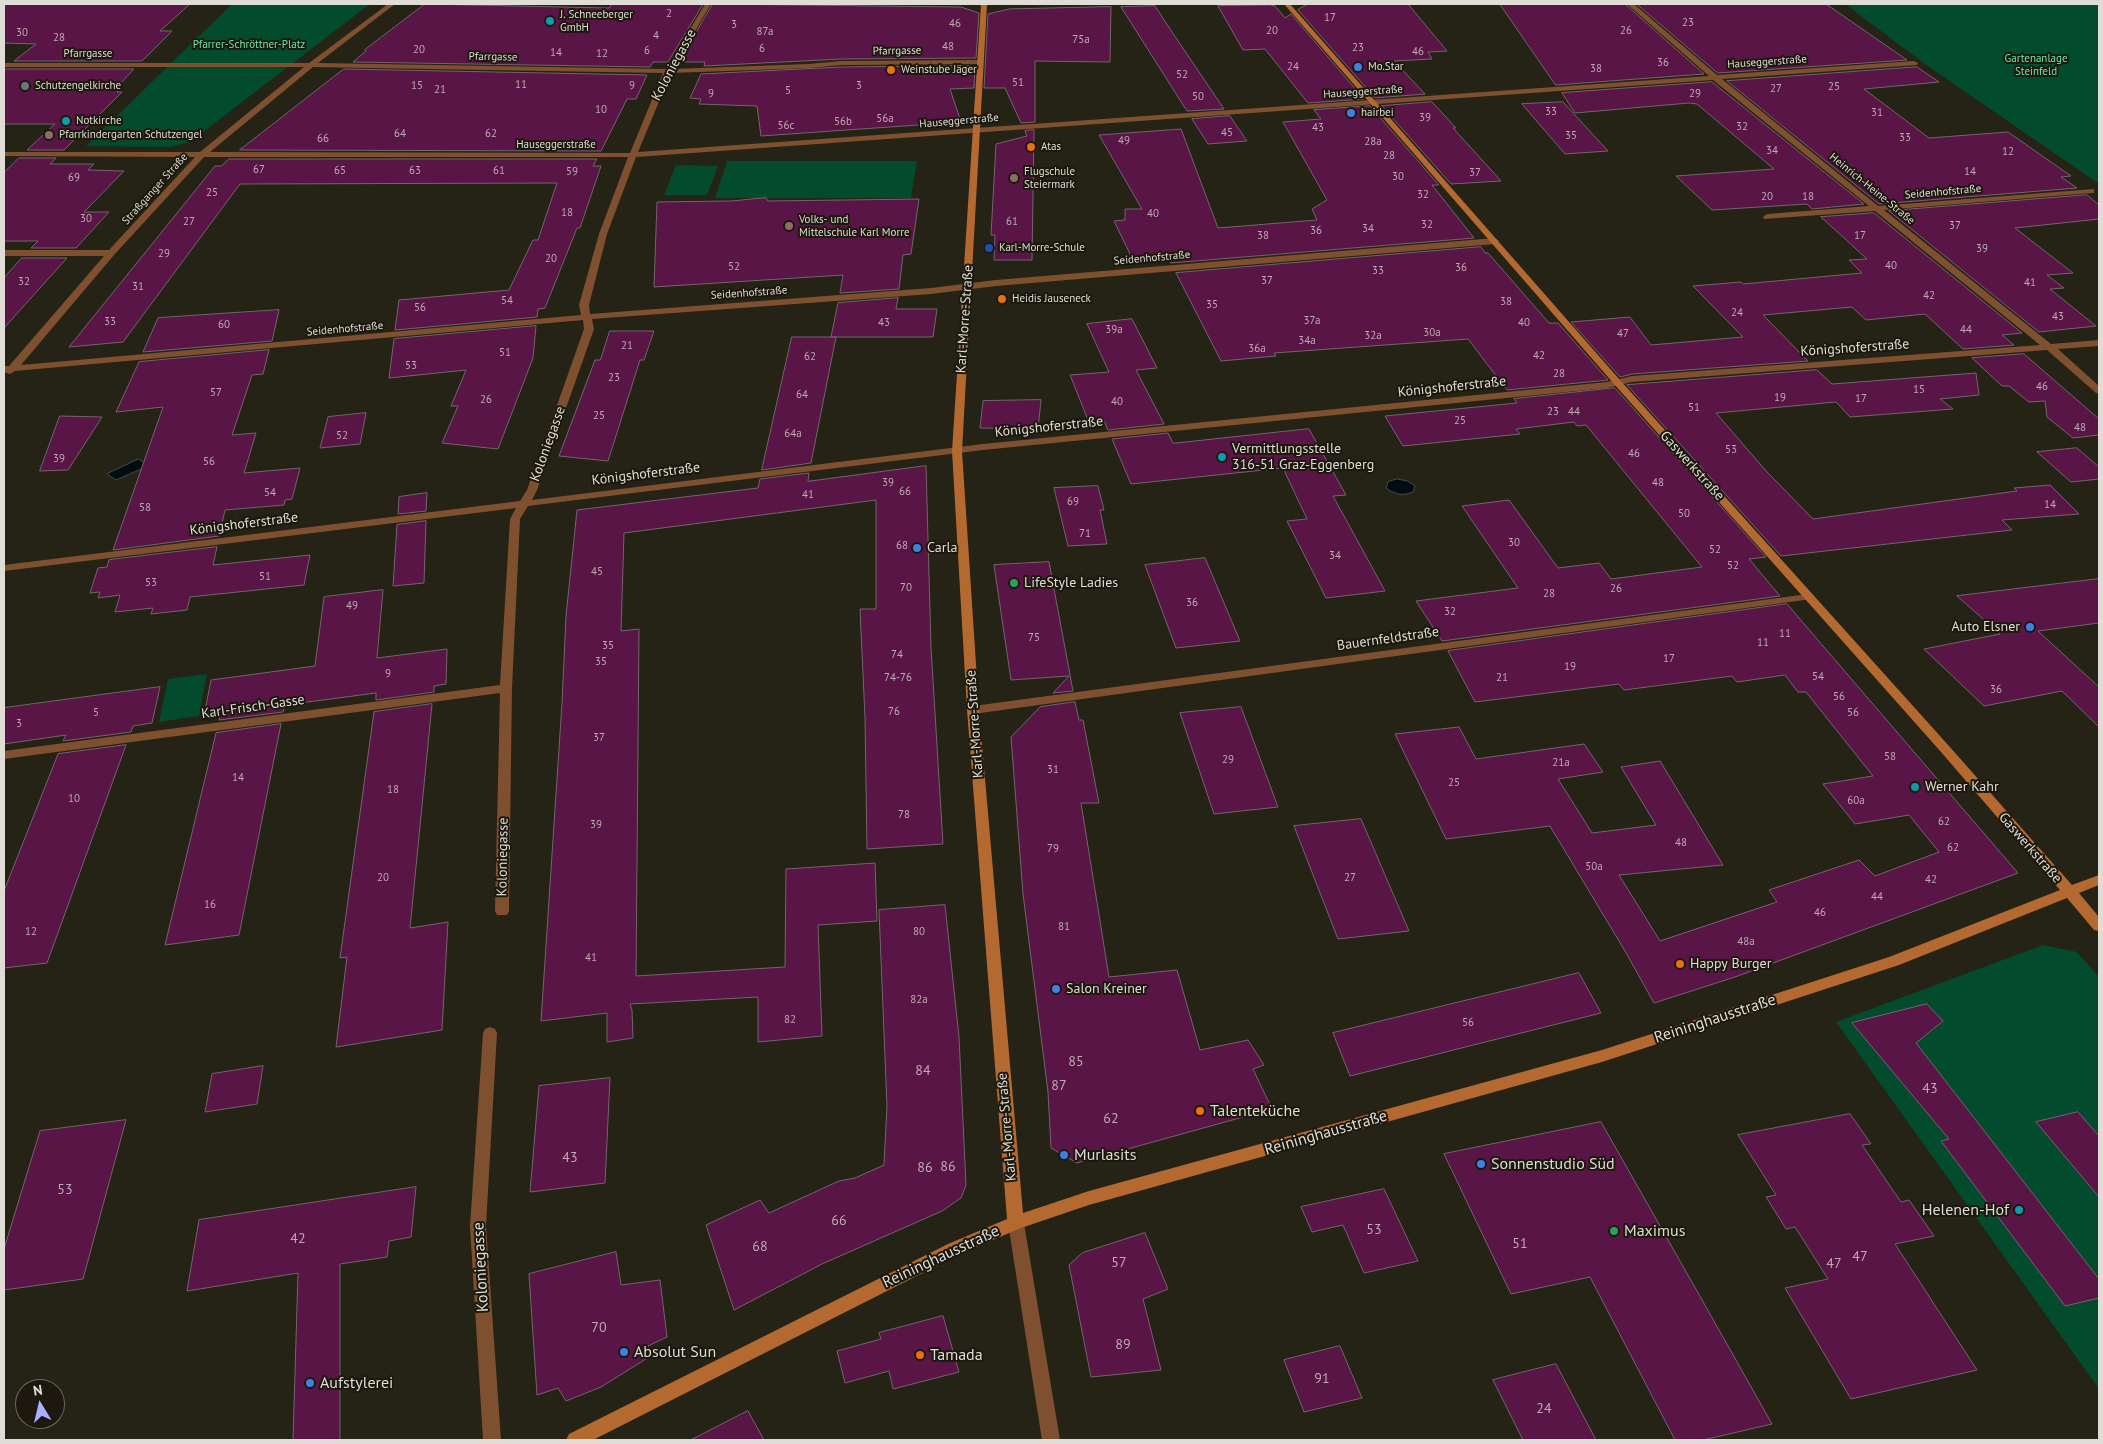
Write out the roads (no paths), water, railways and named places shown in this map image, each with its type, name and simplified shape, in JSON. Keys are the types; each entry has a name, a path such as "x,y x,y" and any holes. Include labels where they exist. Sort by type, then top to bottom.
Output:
{"main road":[{"name":"Karl-Morre-Straße","path":"984,4 956,451 973,710 1016,1223"},
{"name":"Gaswerkstraße","path":"1288,4 1617,382 1945,749 2099,926"},
{"name":"Reininghausstraße","path":"575,1440 954,1249 1016,1223 1089,1198 1602,1056 1894,961 2099,880"}],"street":[{"name":"Straßganger Straße","path":"4,376 8,368 201,155 311,66 392,4"},
{"name":"Koloniegasse","path":"502,911 506,688 515,519 532,490 589,329 584,305 600,243 631,155 668,71 708,4"},
{"name":"Heinrich-Heine-Straße","path":"1630,4 1715,78 2050,347 2069,363 2072,369 2099,391"},
{"name":"Pfarrgasse","path":"4,65 311,66 668,71 870,62 981,62"},
{"name":"Hauseggerstraße","path":"4,154 631,155 1914,63"},
{"name":"Seidenhofstraße","path":"1767,217 2090,191"},
{"name":"Seidenhofstraße","path":"8,368 560,321 586,317 966,287 1495,241"},
{"path":"4,253 111,253"},
{"name":"Königshoferstraße","path":"4,568 956,451 1607,385 1644,378 2099,344"},
{"name":"Bauernfeldstraße","path":"973,710 1808,597"},
{"name":"Karl-Frisch-Gasse","path":"4,755 506,688"},
{"name":"Koloniegasse","path":"490,1033 478,1226 492,1440"},
{"name":"Karl-Morre-Straße","path":"1016,1223 1052,1440"}],"place":[{"name":"J. Schneeberger GmbH","path":"550,21"},
{"name":"Mo.Star","path":"1358,67"},
{"name":"Weinstube Jäger","path":"891,70"},
{"name":"Schutzengelkirche","path":"25,86"},
{"name":"hairbei","path":"1351,113"},
{"name":"Notkirche","path":"66,121"},
{"name":"Pfarrkindergarten Schutzengel","path":"49,135"},
{"name":"Atas","path":"1031,147"},
{"name":"Flugschule Steiermark","path":"1014,178"},
{"name":"Volks- und Mittelschule Karl Morre","path":"789,226"},
{"name":"Karl-Morre-Schule","path":"989,248"},
{"name":"Heidis Jauseneck","path":"1002,299"},
{"name":"Vermittlungsstelle 316-51 Graz-Eggenberg","path":"1222,457"},
{"name":"Carla","path":"917,548"},
{"name":"LifeStyle Ladies","path":"1014,583"},
{"name":"Auto Elsner","path":"2030,627"},
{"name":"Werner Kahr","path":"1915,787"},
{"name":"Happy Burger","path":"1680,964"},
{"name":"Salon Kreiner","path":"1056,989"},
{"name":"Talenteküche","path":"1200,1111"},
{"name":"Murlasits","path":"1064,1155"},
{"name":"Sonnenstudio Süd","path":"1481,1164"},
{"name":"Helenen-Hof","path":"2019,1210"},
{"name":"Maximus","path":"1614,1231"},
{"name":"Absolut Sun","path":"624,1352"},
{"name":"Tamada","path":"920,1355"},
{"name":"Aufstylerei","path":"310,1383"}],"park label":[{"name":"Pfarrer-Schröttner-Platz","path":"249,45"},
{"name":"Gartenanlage Steinfeld","path":"2036,65"}]}
